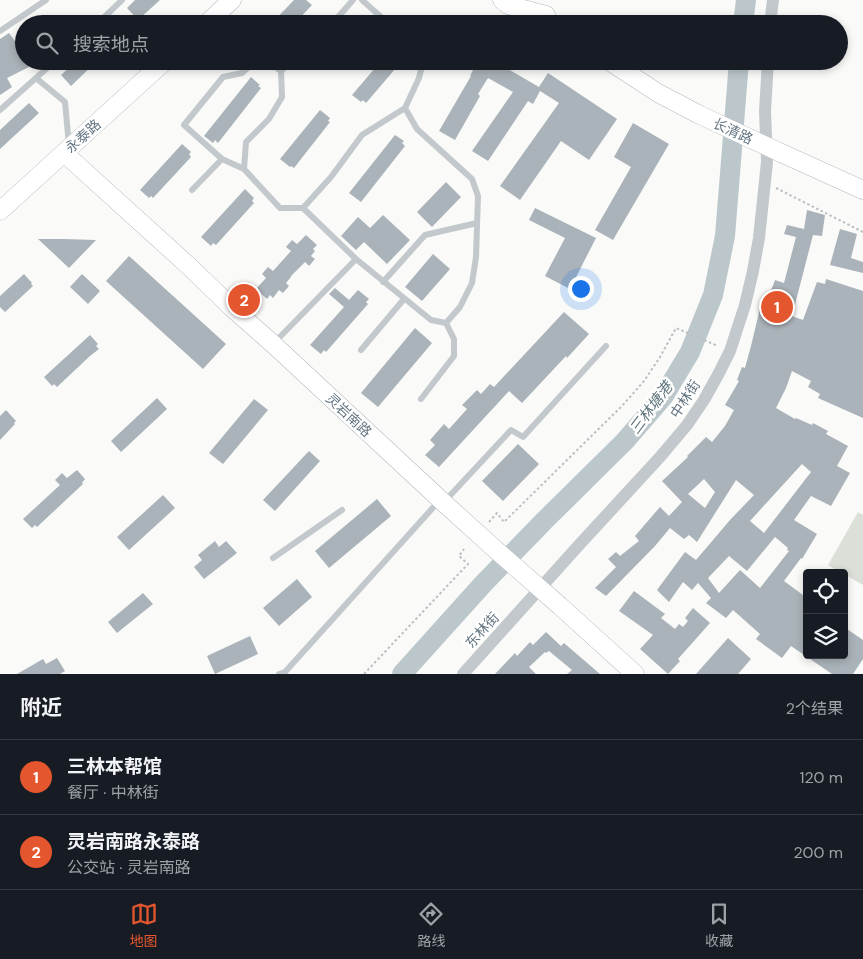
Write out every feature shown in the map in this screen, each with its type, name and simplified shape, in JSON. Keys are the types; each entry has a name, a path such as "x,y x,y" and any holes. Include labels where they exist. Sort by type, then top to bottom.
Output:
{"street":[{"path":"221,15 232,0"},
{"path":"502,0 508,5 547,13"},
{"path":"529,0 547,13"},
{"path":"771,15 773,0"},
{"name":"永泰路","path":"0,211 155,70"},
{"name":"长清路","path":"623,70 658,92 773,154 863,190"},
{"name":"中林街","path":"524,605 687,425 704,400 730,351 754,270 773,154 765,111 767,70"},
{"name":"灵岩南路","path":"67,151 442,502 635,674"},
{"name":"东林街","path":"463,674 524,605"}],"lane":[{"path":"23,15 46,0"},
{"path":"106,15 122,0"},
{"path":"340,15 353,0"},
{"path":"362,0 379,15"},
{"path":"0,30 15,20"},
{"path":"0,110 45,70"},
{"path":"245,70 242,73 223,77 184,125 222,159 244,169 280,208 303,208 356,259 404,299 431,320 446,323"},
{"path":"303,208 331,177 362,135 405,108 420,78 421,70"},
{"path":"244,169 246,142 269,119 282,97 281,71"},
{"path":"36,78 65,102 67,151"},
{"path":"405,108 417,129 472,179 478,196 476,257 472,283 460,307 446,323"},
{"path":"192,190 222,159"},
{"path":"384,282 425,235 477,223"},
{"path":"273,344 356,259"},
{"path":"361,350 404,299"},
{"path":"420,399 454,356 454,339 446,323"},
{"path":"279,674 285,672 511,430 523,436 606,346"},
{"path":"273,558 342,510"}],"path":[{"path":"773,187 863,232"},
{"path":"489,522 497,513 504,522 622,406 644,381 676,328 730,351"},
{"path":"364,674 468,564 459,556 464,549"}],"shaded area":[{"path":"858,512 863,515 863,585 848,576 848,569 834,569 828,565"}],"building":[{"path":"135,0 160,0 144,15 133,15 127,8"},
{"path":"294,0 306,0 312,5 303,15 280,15"},
{"path":"9,33 15,41 15,70 23,70 7,78 12,87 0,95 0,39"},
{"path":"66,70 88,70 71,86 61,75"},
{"path":"373,70 394,70 366,103 363,100 361,102 352,95"},
{"path":"473,70 510,70 539,87 548,73 617,119 589,160 561,141 520,200 500,186 559,103 540,91 533,104 528,101 488,161 472,151 513,92 488,78 455,140 439,131"},
{"path":"251,77 261,88 218,143 215,140 213,143 204,136"},
{"path":"29,103 39,113 0,149 0,130"},
{"path":"320,110 330,118 328,121 330,122 294,168 290,167 280,159"},
{"path":"633,123 669,144 613,240 595,230 631,167 614,157"},
{"path":"395,135 404,141 402,143 405,146 361,202 349,193"},
{"path":"182,144 191,152 189,154 191,157 153,198 151,196 149,198 140,190"},
{"path":"446,182 461,197 432,227 417,212"},
{"path":"245,189 254,198 252,201 254,203 216,245 213,243 211,246 201,237"},
{"path":"535,208 596,238 570,289 545,276 565,238 529,220"},
{"path":"807,210 825,215 822,236 813,235 792,316 803,320 817,282 825,284 826,279 863,291 863,418 818,398 820,394 808,387 811,381 792,371 776,408 795,419 812,425 813,423 828,431 826,434 848,446 837,466 850,473 831,506 811,496 794,520 817,534 802,559 784,581 803,595 803,654 791,646 782,658 756,639 760,634 733,610 726,618 706,603 711,598 698,583 692,590 683,582 669,602 657,590 685,552 696,560 754,495 736,480 697,542 689,535 684,539 670,528 606,596 595,588 616,567 608,559 616,552 620,556 639,541 635,536 660,507 669,516 682,502 662,481 706,437 712,442 725,426 734,410 725,405 739,381 737,380 742,367 745,368 762,300 767,301 775,280 784,283 796,237 784,234 787,225 804,229","holes":["802,464 811,472 764,533 750,521","704,479 715,492 705,508 688,494","775,537 789,551 760,588 740,570 719,593 708,578 729,556 747,571"]},
{"path":"383,215 410,240 387,264 364,242 356,250 341,236 358,217 370,228"},
{"path":"840,229 857,234 851,258 863,262 863,273 830,265"},
{"path":"306,235 317,245 313,249 315,251 311,256 315,259 309,266 305,262 291,276 286,283 289,286 283,293 279,290 273,298 270,295 267,299 256,289 266,278 262,274 268,267 273,271 291,251 286,247 292,240 297,244"},
{"path":"38,239 64,239 96,240 69,268"},
{"path":"433,254 450,269 422,301 405,287"},
{"path":"129,256 226,344 203,369 106,281"},
{"path":"24,274 33,286 5,312 0,307 0,296"},
{"path":"82,274 100,291 88,304 70,287"},
{"path":"335,288 349,300 358,290 369,299 366,302 368,304 326,352 324,350 321,354 310,345 344,307 329,294"},
{"path":"564,312 589,334 567,358 566,356 522,403 509,391 439,467 425,455 435,445 430,440 444,424 449,429 467,409 462,405 477,390 481,394 490,384 494,387"},
{"path":"415,328 432,343 378,407 361,393"},
{"path":"90,335 98,344 96,346 99,349 57,387 54,384 52,386 44,377"},
{"path":"157,398 167,409 121,452 111,441"},
{"path":"254,399 268,410 223,464 209,453"},
{"path":"6,410 16,421 0,440 0,416"},
{"path":"518,444 539,464 503,501 482,481"},
{"path":"309,451 320,461 275,511 263,500"},
{"path":"77,470 85,479 83,484 37,527 35,525 32,528 23,519 60,485 55,480 62,473 67,478"},
{"path":"163,495 175,508 129,550 117,537"},
{"path":"377,499 391,516 329,568 315,551"},
{"path":"215,541 219,547 226,541 237,553 204,579 194,567 202,560 198,555"},
{"path":"297,579 312,597 279,626 263,608"},
{"path":"634,591 665,614 661,618 675,629 679,624 683,627 688,621 685,618 693,608 710,623 678,659 680,661 668,674 640,649 653,635 619,611"},
{"path":"143,593 153,604 117,633 108,622"},
{"path":"848,630 863,640 863,659 853,674 832,674 810,659 848,659"},
{"path":"546,632 561,646 564,643 600,674 567,674 572,670 549,651 545,652 529,667 536,674 495,674 515,653 517,656 530,642 533,645"},
{"path":"250,636 258,654 215,674 207,656"},
{"path":"728,638 751,659 738,674 696,674"},
{"path":"57,658 65,671 60,674 17,674 43,659 46,664"}],"waterway":[{"name":"三林塘港","path":"744,15 746,0"},
{"name":"三林塘港","path":"402,674 483,584 625,441 663,397 690,352 713,295 725,236 738,70"}],"place":[{"name":"灵岩南路永泰路","path":"244,300"},
{"name":"三林本帮馆","path":"777,307"}]}
